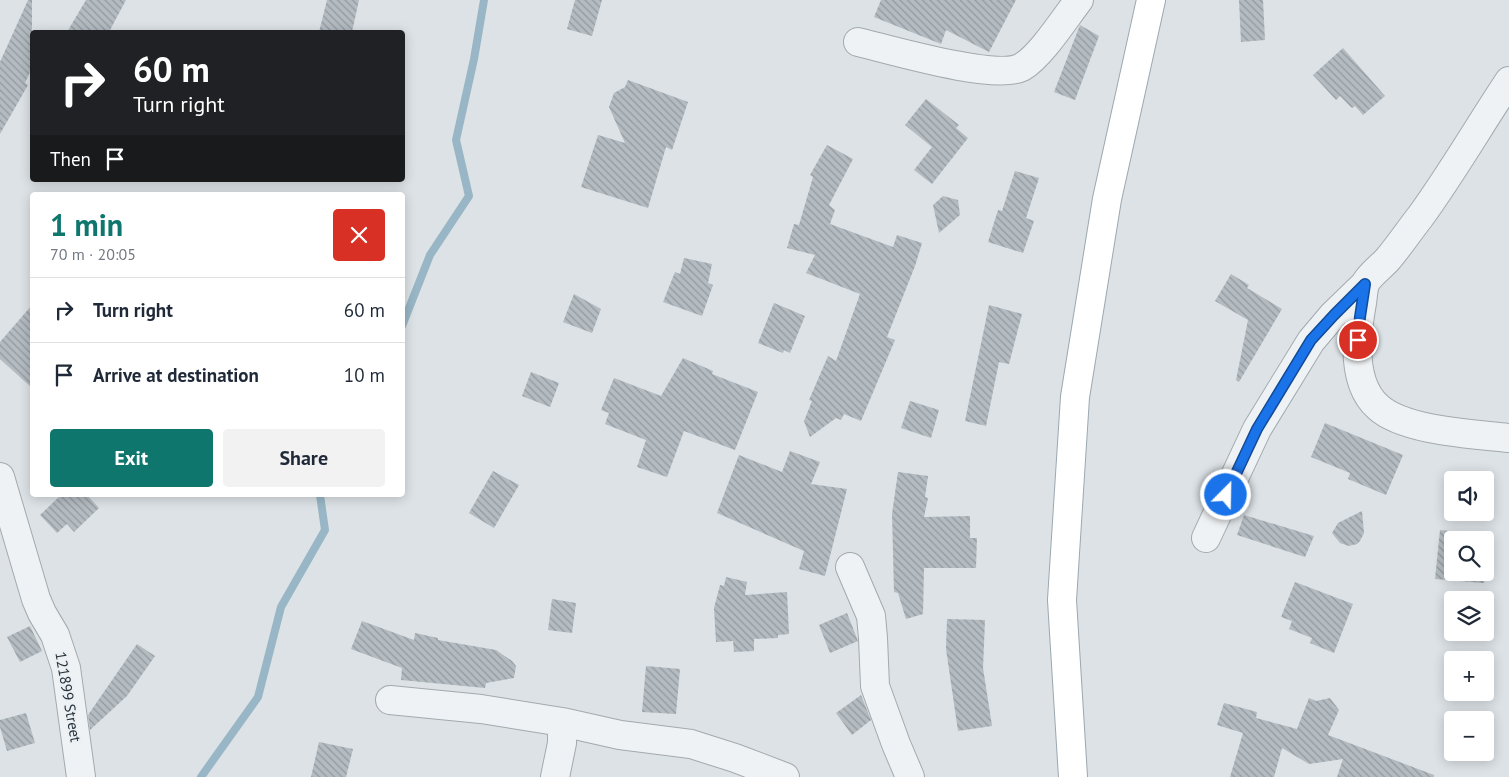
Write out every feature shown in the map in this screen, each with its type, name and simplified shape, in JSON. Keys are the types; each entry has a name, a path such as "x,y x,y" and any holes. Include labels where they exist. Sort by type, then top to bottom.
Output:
{"main road":[{"path":"1073,777 1062,600 1075,396 1107,199 1151,0"}],"street":[{"path":"858,42 959,66 1004,71 1015,70 1024,66 1040,51 1079,0"},
{"path":"1206,538 1257,429 1294,368 1317,334 1389,258 1429,204 1509,81"},
{"path":"1365,284 1358,340 1360,373 1368,396 1379,408 1408,422 1443,431 1509,438"},
{"name":"121899 Street","path":"0,477 36,599 61,651 66,668 81,777"},
{"path":"850,567 871,616 875,686 910,777"},
{"path":"390,700 481,709 562,722 620,735 691,744 785,777"},
{"path":"555,777 562,743 562,722"}],"building":[{"path":"28,0 32,0 30,72 25,83 28,85 0,134 0,62"},
{"path":"86,0 126,0 110,30 68,30"},
{"path":"327,0 359,0 352,30 320,30"},
{"path":"575,0 602,0 592,36 567,29"},
{"path":"881,0 1016,0 989,52 946,30 941,44 874,17"},
{"path":"1239,0 1263,0 1265,40 1241,42"},
{"path":"1080,25 1099,36 1075,100 1054,92"},
{"path":"1343,48 1385,96 1363,115 1355,106 1352,108 1340,96 1336,100 1313,75"},
{"path":"628,80 688,102 672,150 666,147 648,208 581,187 598,135 625,143 609,107 614,93 625,87"},
{"path":"926,99 959,125 956,128 968,138 932,184 914,170 932,147 905,125"},
{"path":"827,145 853,159 829,205 835,210 830,224 893,247 897,235 922,243 887,337 895,340 861,421 844,414 841,420 836,418 810,437 804,421 812,401 809,400 828,356 836,361 860,294 806,273 815,255 787,248 794,224 799,225 813,177 810,175"},
{"path":"1015,171 1039,178 1026,218 1034,221 1023,253 988,242 998,210 1002,211"},
{"path":"943,196 958,200 960,215 939,233 933,205"},
{"path":"684,258 712,264 708,283 713,285 702,316 663,302 675,272 680,274"},
{"path":"1231,274 1249,285 1247,288 1282,309 1239,382 1236,380 1248,320 1215,301"},
{"path":"574,294 601,309 592,333 563,322"},
{"path":"774,303 805,316 790,353 784,350 783,353 758,343"},
{"path":"989,305 1022,314 1009,364 999,362 986,426 965,421"},
{"path":"30,307 30,386 0,359 0,342"},
{"path":"683,358 713,371 712,374 758,392 735,450 684,431 667,477 637,467 646,440 605,424 609,413 601,410 614,378 661,396"},
{"path":"531,372 559,383 550,407 522,396"},
{"path":"910,401 939,410 931,438 901,428"},
{"path":"1325,423 1403,455 1386,495 1348,479 1350,473 1311,457"},
{"path":"790,451 820,462 811,484 847,489 825,576 799,569 804,551 717,513 739,455 782,472"},
{"path":"493,471 519,485 494,528 469,513"},
{"path":"898,472 928,476 925,497 928,498 924,517 970,516 970,538 977,538 976,568 924,568 923,614 906,619 898,593 894,592 892,514"},
{"path":"59,497 89,497 99,508 74,532 67,524 57,533 40,515"},
{"path":"1362,511 1364,533 1360,541 1349,546 1340,543 1332,533 1338,523"},
{"path":"1244,515 1314,536 1305,557 1237,535"},
{"path":"1440,530 1450,531 1444,531 1444,580 1435,579"},
{"path":"726,577 747,582 745,595 787,592 789,634 778,635 778,638 754,639 754,651 734,652 733,641 716,642 714,608 720,585 724,586"},
{"path":"1460,581 1484,581 1484,583"},
{"path":"1295,582 1353,604 1334,653 1310,643 1312,638 1289,629 1292,621 1281,617"},
{"path":"552,599 576,603 572,633 548,630"},
{"path":"847,613 858,641 830,653 819,625"},
{"path":"947,619 985,620 983,668 992,726 958,731 946,649"},
{"path":"362,621 414,640 415,633 438,638 438,640 496,650 516,666 514,678 486,683 485,688 401,680 402,668 351,649"},
{"path":"30,626 42,651 20,662 7,637"},
{"path":"137,644 155,656 127,696 90,730 88,715"},
{"path":"646,666 680,669 676,714 642,712"},
{"path":"861,695 871,720 852,735 836,713"},
{"path":"1309,698 1316,701 1330,698 1339,710 1328,735 1434,775 1434,777 1337,777 1343,759 1309,764 1282,748 1274,777 1230,777 1243,733 1217,725 1224,703 1257,712 1256,718 1297,729"},
{"path":"26,713 35,743 7,751 0,727 0,720"},
{"path":"319,742 353,749 346,777 311,777"}],"waterway":[{"path":"405,318 430,255 469,196 456,140 474,59 484,0"},
{"path":"201,777 258,697 281,607 325,530 320,497"}],"route":[{"path":"1226,495 1257,429 1311,340 1365,284 1358,340"}]}
